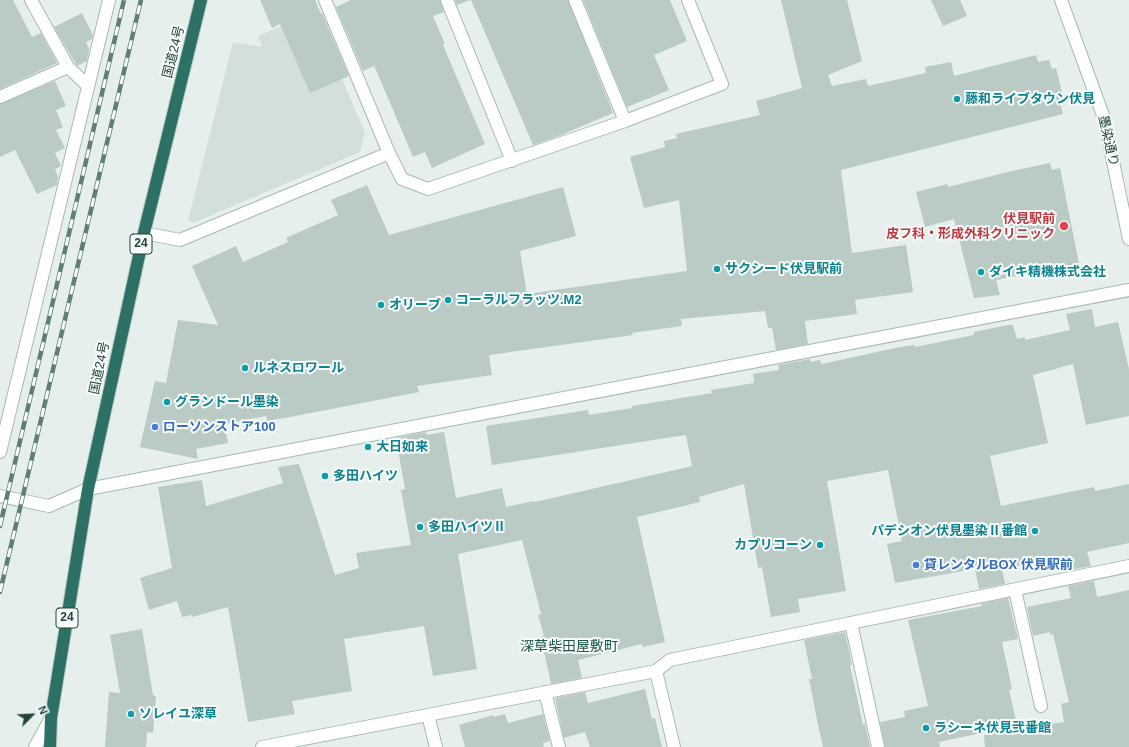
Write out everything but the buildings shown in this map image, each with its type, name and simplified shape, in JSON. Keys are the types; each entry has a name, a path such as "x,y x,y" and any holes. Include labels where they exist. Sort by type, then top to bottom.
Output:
{"highway":[{"name":"国道24号","path":"50,747 51,718 88,489 144,233 201,0"}],"street":[{"path":"31,0 68,67 88,86"},
{"path":"0,452 109,0"},
{"path":"325,0 389,153 402,179 428,189 625,121 722,84 688,0"},
{"path":"447,0 512,161"},
{"path":"575,0 625,121"},
{"name":"墨染通り","path":"1061,0 1104,118 1129,239"},
{"path":"0,97 68,67"},
{"path":"144,233 180,240 389,153"},
{"path":"0,496 49,506 88,489 1129,290"},
{"path":"262,747 318,742 428,715 656,671 670,660 1129,566"},
{"path":"1015,590 1041,706"},
{"path":"851,623 878,747"},
{"path":"656,671 674,747"},
{"path":"545,692 559,747"},
{"path":"428,715 436,747"},
{"path":"35,747 51,718"}],"shaded area":[{"path":"313,13 365,132 360,152 193,223 188,221 233,42 262,47 258,36"}],"railway":[{"path":"0,526 124,0"},
{"path":"0,592 141,0"}],"place":[{"name":"藤和ライブタウン伏見","path":"957,99"},
{"name":"伏見駅前 皮フ科・形成外科クリニック","path":"1064,226"},
{"name":"サクシード伏見駅前","path":"717,269"},
{"name":"ダイキ精機株式会社","path":"981,272"},
{"name":"コーラルフラッツ.M2","path":"448,300"},
{"name":"オリーブ","path":"381,305"},
{"name":"ルネスロワール","path":"245,368"},
{"name":"グランドール墨染","path":"167,402"},
{"name":"ローソンストア100","path":"155,427"},
{"name":"大日如来","path":"368,447"},
{"name":"多田ハイツ","path":"325,476"},
{"name":"多田ハイツⅡ","path":"420,527"},
{"name":"パデシオン伏見墨染Ⅱ番館","path":"1035,531"},
{"name":"カプリコーン","path":"820,545"},
{"name":"貸レンタルBOX 伏見駅前","path":"916,565"},
{"name":"ソレイユ深草","path":"131,714"},
{"name":"ラシーネ伏見弐番館","path":"926,728"}],"district":[{"name":"深草柴田屋敷町","path":"569,647"}]}
